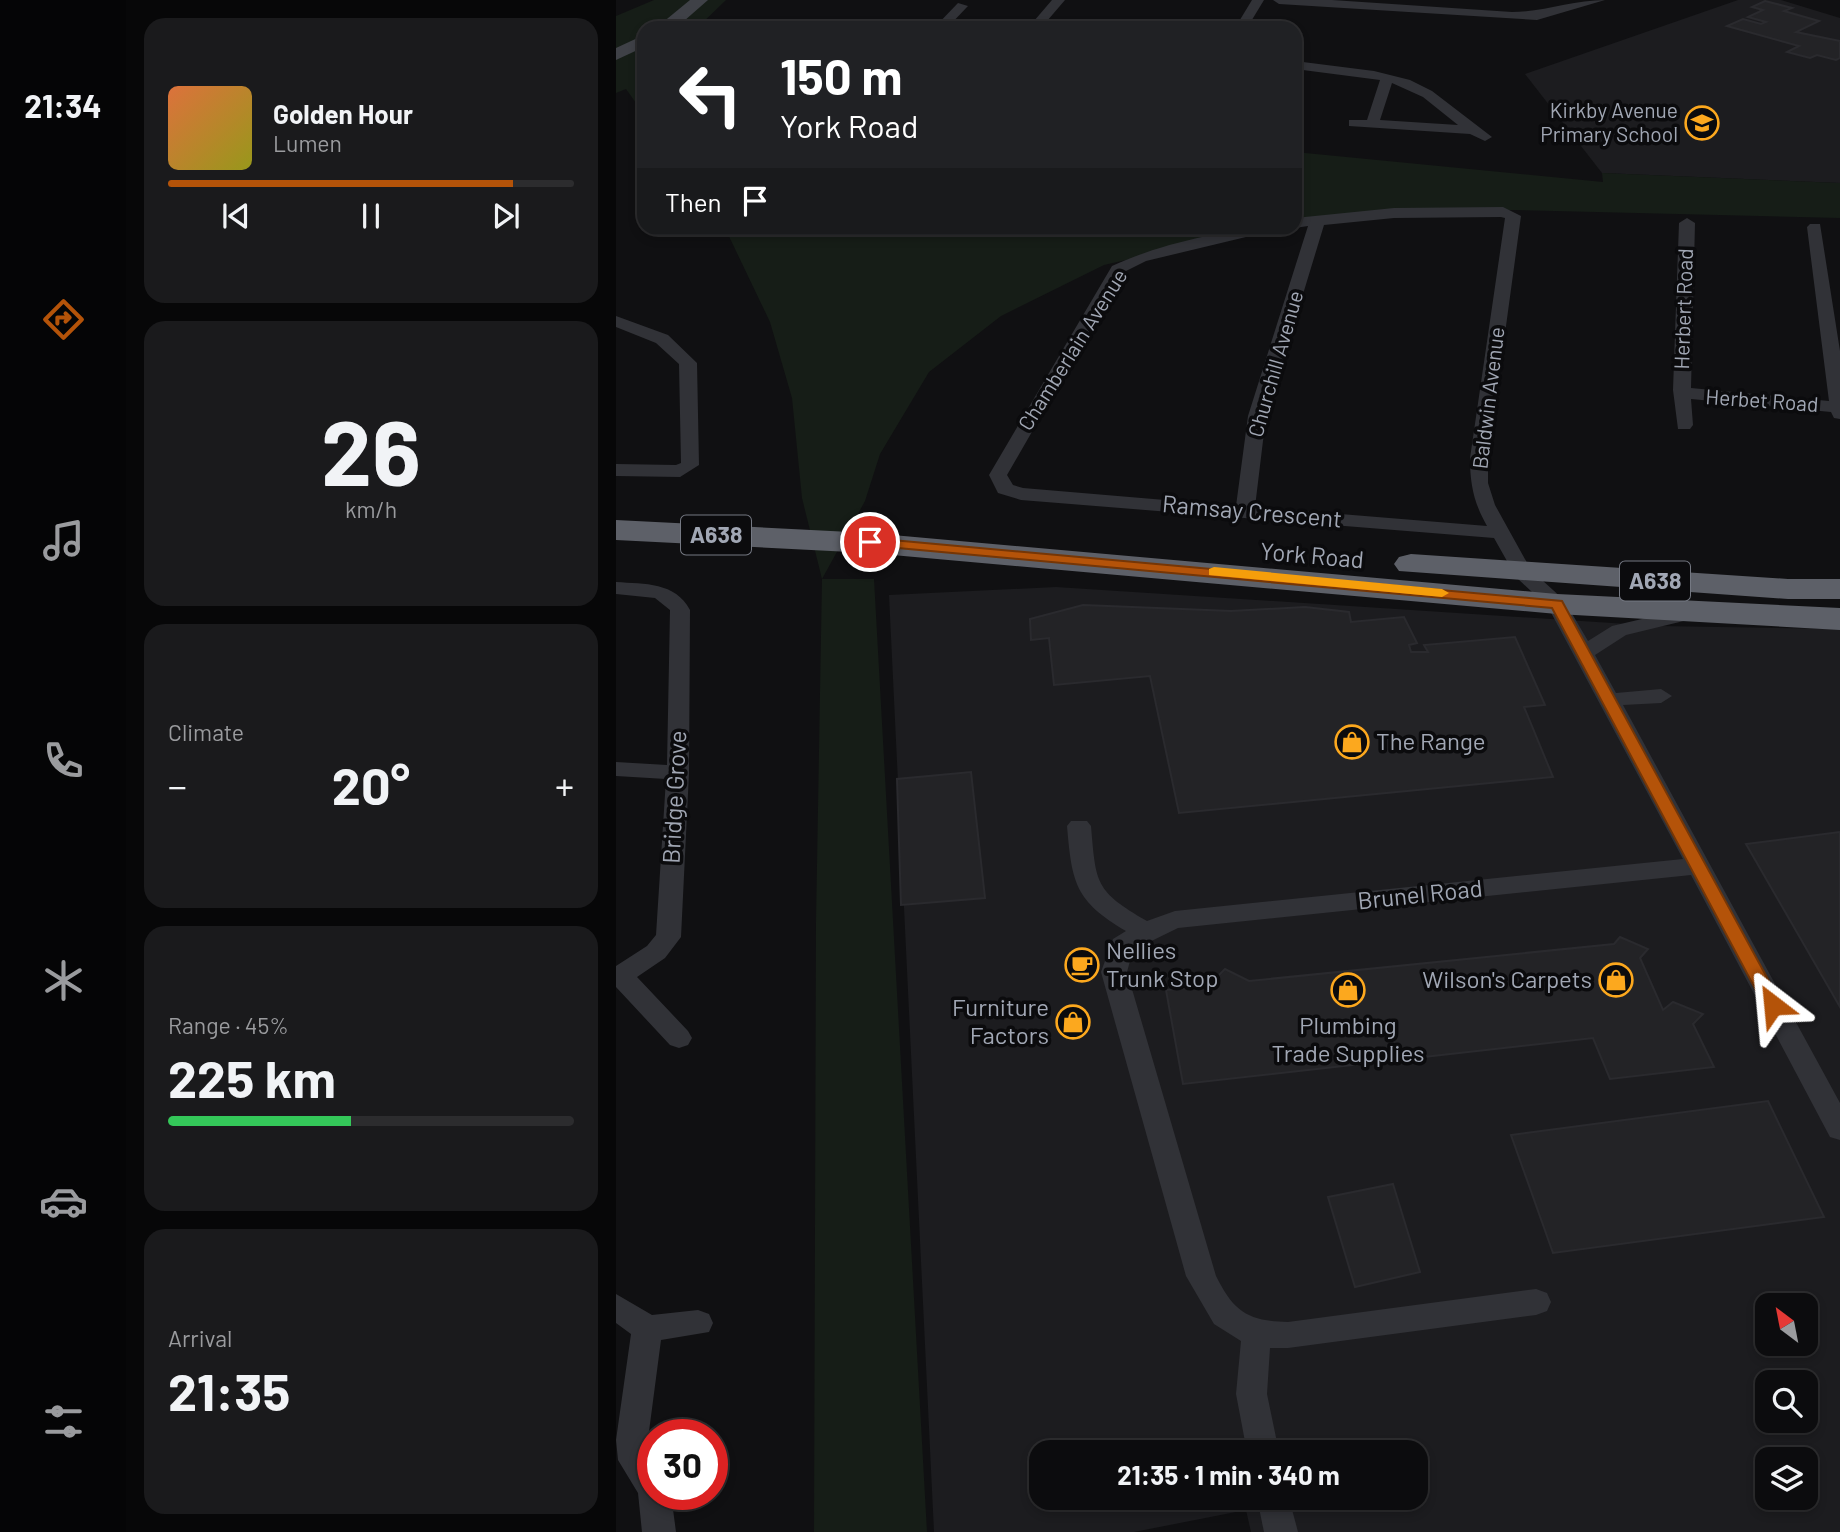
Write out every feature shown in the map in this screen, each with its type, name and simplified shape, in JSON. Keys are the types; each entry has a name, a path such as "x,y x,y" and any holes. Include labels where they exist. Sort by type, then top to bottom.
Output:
{"highway":[{"name":"York Road","path":"616,511 869,533 1788,589 1840,589"},
{"name":"York Road","path":"616,530 814,529"},
{"name":"York Road","path":"869,533 1557,604 1840,619"}],"street":[{"path":"674,21 700,0"},
{"path":"1040,21 1059,0"},
{"path":"1245,21 1258,0"},
{"path":"1279,0 1512,16 1560,11 1599,0"},
{"path":"1551,0 1560,11"},
{"path":"947,21 962,6"},
{"path":"1302,66 1387,79 1424,92 1479,134 1354,123"},
{"path":"1372,124 1387,79"},
{"path":"1302,222 1394,213 1511,214"},
{"name":"Baldwin Avenue","path":"1511,214 1479,458 1482,494 1523,573 1557,604"},
{"name":"Churchill Avenue","path":"1245,511 1257,416 1318,219"},
{"name":"Herbert Road","path":"1684,425 1682,396 1685,393 1682,390 1686,223"},
{"path":"1815,227 1840,414"},
{"name":"Chamberlain Avenue","path":"1004,489 998,475 1118,269 1141,258 1237,235"},
{"path":"1819,253 1840,254"},
{"path":"616,321 662,339 688,363 688,469 616,470"},
{"name":"Herbet Road","path":"1685,393 1839,407"},
{"name":"Ramsay Crescent","path":"1004,489 1021,494 1501,533"},
{"name":"Bridge Grove","path":"616,588 668,595 677,601 680,610 678,773 668,937 656,952 618,977"},
{"path":"1557,604 1840,1129"},
{"path":"1583,654 1619,629 1699,612"},
{"path":"1608,700 1661,696"},
{"path":"616,769 678,773"},
{"path":"1079,826 1087,890 1097,901 1145,931"},
{"name":"Brunel Road","path":"1258,1335 1232,1322 1215,1306 1201,1276 1114,972 1122,945 1145,931 1175,920 1697,866"},
{"path":"618,977 680,1038"},
{"path":"1260,1440 1254,1415 1249,1367 1258,1335 1288,1335 1536,1302"},
{"path":"616,1307 647,1328 698,1323"},
{"path":"637,1464 634,1460 632,1439 647,1328"},
{"path":"657,1510 659,1532"},
{"path":"1276,1510 1281,1532"}],"shaded area":[{"path":"654,0 726,0 704,21 637,21 637,104 626,89 616,93 616,16"},
{"name":"Kirkby Avenue Primary School","path":"1738,0 1781,0 1840,18 1840,183 1602,173 1525,74"},
{"path":"1302,153 1603,182 1602,173 1840,183 1840,218 1513,210 1302,223"},
{"path":"728,235 1235,235 1104,265 1001,316 929,372 880,454 865,501 822,579 802,498 792,398 770,322"},
{"path":"822,579 874,579 927,1532 814,1532 816,922"},
{"path":"1056,587 1658,626 1840,629 1840,1532 1251,1532 1246,1510 1134,1532 934,1532 889,595"}],"building":[{"path":"1765,1 1792,8 1784,11 1819,21 1796,32 1840,41 1840,58 1836,60 1817,55 1810,58 1787,52 1799,46 1727,26 1743,19 1761,24 1766,22 1748,17 1763,10 1752,7"},
{"name":"The Range","path":"1083,605 1231,611 1305,607 1349,612 1351,622 1404,617 1417,643 1409,645 1411,652 1428,652 1424,645 1515,637 1545,705 1524,707 1553,777 1179,813 1150,676 1054,685 1049,638 1031,640 1030,619"},
{"path":"971,772 985,898 901,905 897,779"},
{"path":"1840,832 1840,1007 1746,844"},
{"path":"1620,937 1648,949 1640,958 1663,1010 1673,1002 1703,1014 1693,1024 1714,1067 1610,1079 1593,1038 1183,1084 1166,990 1208,986 1225,969 1249,981 1614,944"},
{"path":"1768,1101 1824,1217 1553,1253 1511,1135"},
{"path":"1393,1184 1420,1272 1355,1287 1328,1197"}],"slow traffic":[{"path":"1214,572 1442,593"}],"place":[{"name":"Kirkby Avenue Primary School","path":"1702,123"},
{"name":"The Range","path":"1352,742"},
{"name":"Nellies Trunk Stop","path":"1082,965"},
{"name":"Wilson's Carpets","path":"1616,980"},
{"name":"Plumbing Trade Supplies","path":"1348,990"},
{"name":"Furniture Factors","path":"1073,1022"}],"route":[{"path":"870,542 1557,604 1773,1005"}]}
